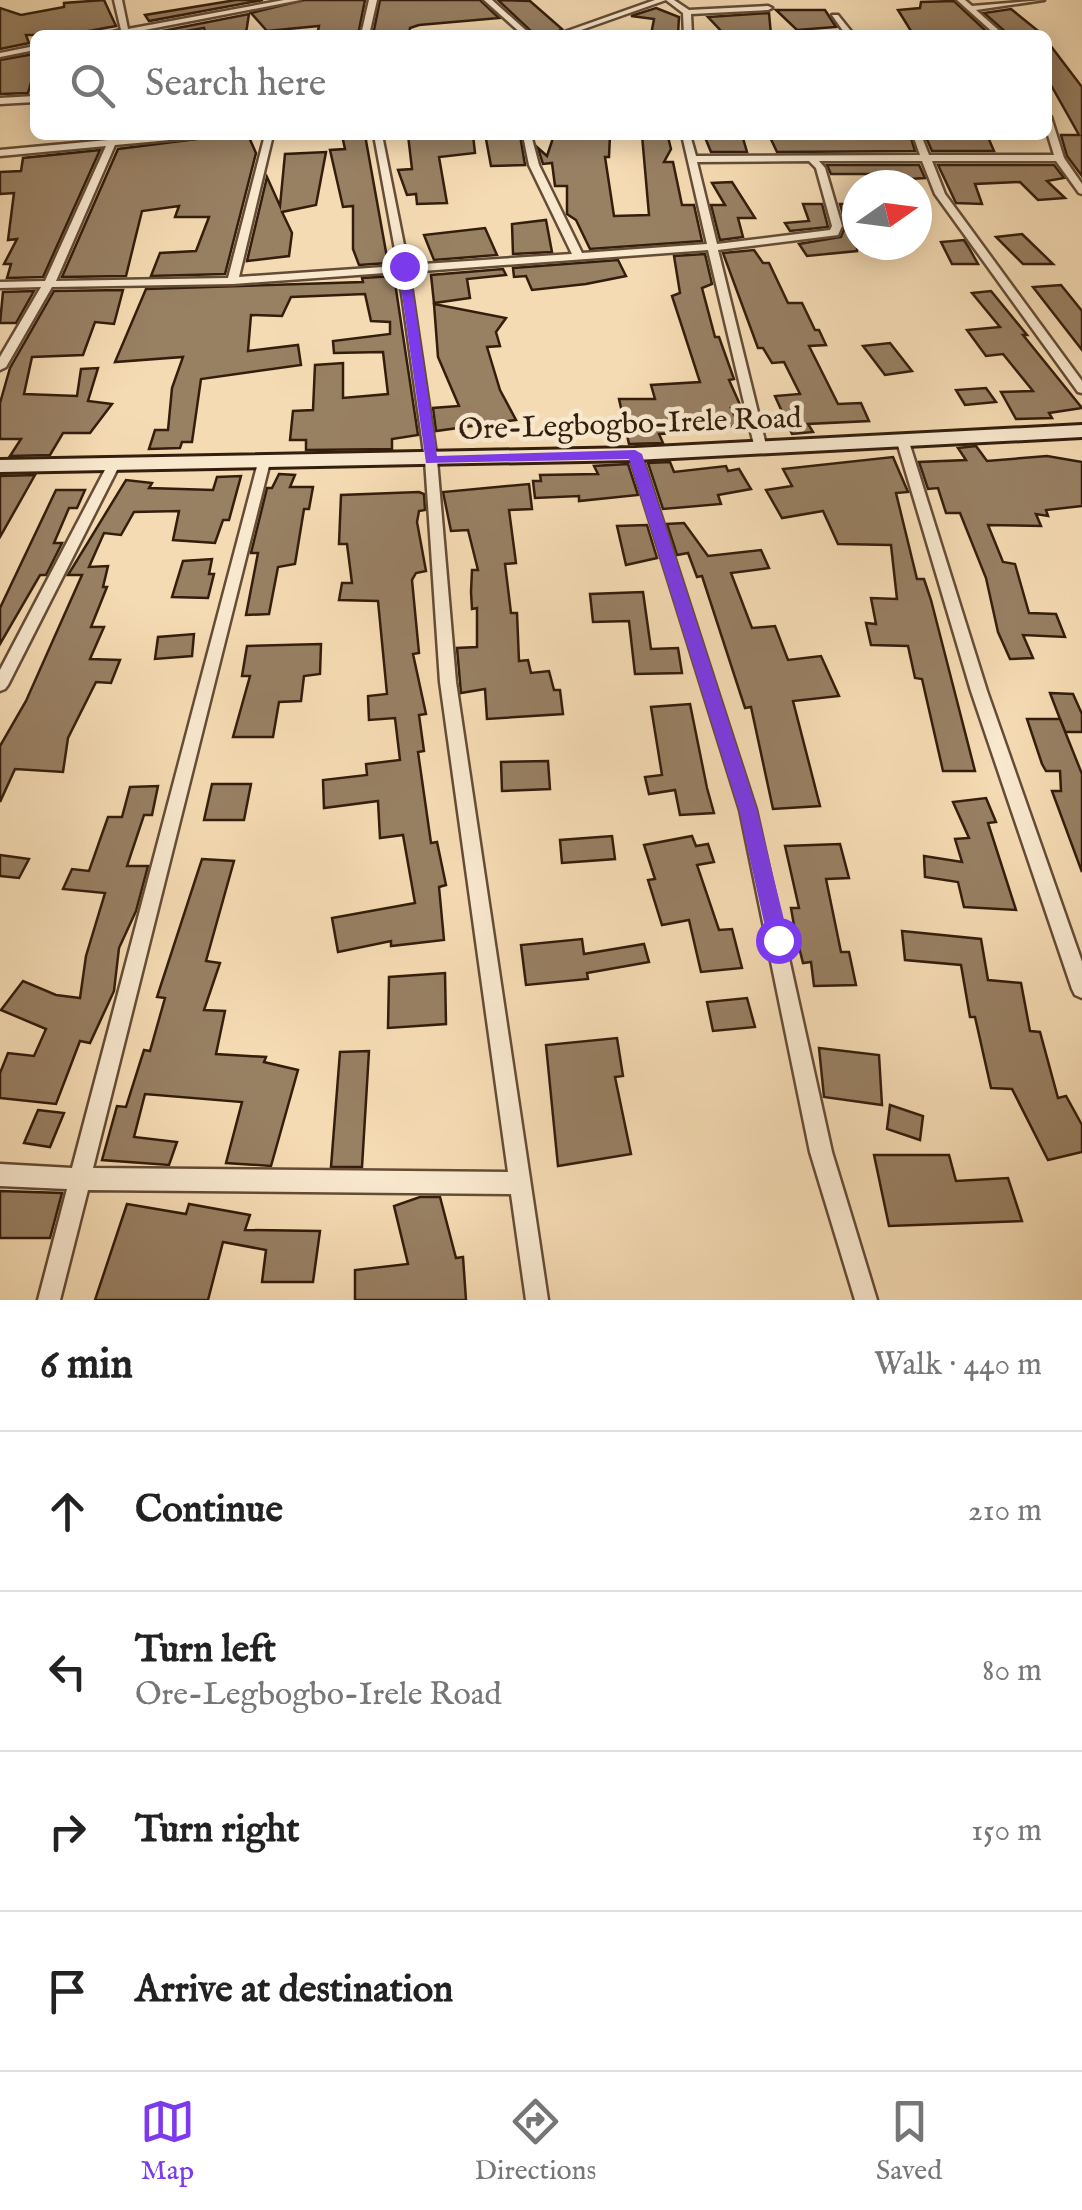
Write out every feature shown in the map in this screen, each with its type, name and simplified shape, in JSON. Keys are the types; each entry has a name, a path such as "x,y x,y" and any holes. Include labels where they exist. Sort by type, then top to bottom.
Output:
{"main road":[{"name":"Ore-Legbogbo-Irele Road","path":"0,466 635,454 1082,431"}],"street":[{"path":"118,0 126,30"},
{"path":"143,30 296,0"},
{"path":"366,30 373,0"},
{"path":"488,0 521,30"},
{"path":"575,30 666,0 687,12 768,8"},
{"path":"961,0 995,30"},
{"path":"972,8 1040,0"},
{"path":"226,1 240,12"},
{"path":"687,12 688,30"},
{"path":"835,17 846,30"},
{"path":"0,55 30,49"},
{"path":"0,101 30,99"},
{"path":"1052,129 1082,191"},
{"path":"0,153 107,140"},
{"path":"0,368 50,282 115,140"},
{"path":"234,281 268,140"},
{"path":"379,140 404,266 431,460 448,682 537,1300"},
{"path":"529,140 534,166 578,256"},
{"path":"687,140 762,449"},
{"path":"919,140 940,194 1082,390"},
{"path":"0,285 234,281 714,247 834,232 837,226 820,168 812,158"},
{"path":"692,159 1064,158"},
{"path":"903,442 980,691 1082,989"},
{"path":"635,454 748,810 821,1152 866,1300"},
{"path":"49,1300 264,462"},
{"path":"0,685 112,466"},
{"path":"0,1175 79,1180 519,1183"}],"building":[{"path":"104,0 116,26 30,30 30,35 26,35 29,43 0,49 0,8 21,15 64,7 64,3"},
{"path":"236,0 263,0 149,21 145,15"},
{"path":"304,0 365,0 359,30 318,30 319,26 266,30 251,13"},
{"path":"380,0 480,0 499,18 419,25 410,30 374,30"},
{"path":"498,0 530,1 562,29 530,30"},
{"path":"954,1 985,30 910,30 898,10 920,8 921,2"},
{"path":"656,8 679,17 678,30 652,30 654,19 631,16"},
{"path":"1011,9 1037,30 1003,30 984,13"},
{"path":"776,10 825,10 836,27 797,30"},
{"path":"769,13 771,30 720,30 708,17"},
{"path":"249,14 246,30 167,30"},
{"path":"1052,48 1082,87 1082,176 1067,156 1061,135 1079,135 1052,87"},
{"path":"30,55 28,93 0,94 0,60"},
{"path":"189,140 250,140 256,153 225,274 151,276 160,253 196,251 209,217 175,217 179,206 142,211 126,276 62,277 118,149"},
{"path":"343,140 366,140 388,263 359,265 353,249 353,206 343,207 330,150 345,149"},
{"path":"409,140 474,140 475,153 439,157 447,203 417,204 416,194 407,195 398,170 412,169"},
{"path":"486,140 521,140 525,165 491,166"},
{"path":"552,140 610,140 609,157 605,157 614,216 649,215 642,140 669,140 671,149 664,162 673,162 682,205 694,205 702,241 590,249 576,220 567,214 567,186 555,186 552,163 543,164 538,148 547,156"},
{"path":"706,140 743,140 747,152 711,152"},
{"path":"771,140 912,140 915,151 777,152"},
{"path":"927,140 989,140 994,151 932,151"},
{"path":"100,150 43,277 7,278 11,264 4,264 17,239 8,240 14,193 0,194 0,172 21,171 23,158"},
{"path":"326,152 316,205 282,212 292,233 289,256 247,261 267,177 280,206 285,154"},
{"path":"827,165 919,165 921,170 842,170 842,174 831,174"},
{"path":"938,165 1054,165 1064,178 1047,181 1065,198 1038,200 1020,182 975,184 982,204 956,203"},
{"path":"732,182 755,218 738,218 743,237 720,240 711,205 725,205 712,183"},
{"path":"803,204 822,204 828,227 790,231 785,223 809,221"},
{"path":"546,220 552,252 513,254 512,224"},
{"path":"485,228 497,255 434,260 424,235"},
{"path":"1022,234 1053,264 1023,264 996,237"},
{"path":"841,237 842,252 807,256 799,244"},
{"path":"964,240 978,264 952,264 941,242"},
{"path":"754,250 763,263 769,263 788,303 802,303 815,330 819,330 826,345 809,346 838,404 861,403 869,421 808,424 813,432 792,434 775,396 800,394 784,362 772,363 763,348 758,348 723,253"},
{"path":"705,254 712,284 702,288 715,337 719,337 734,379 729,380 741,407 731,408 739,426 715,428 710,416 674,419 678,433 659,434 663,443 629,444 619,399 655,399 651,385 700,382 672,296 680,293 674,256"},
{"path":"618,260 626,276 586,284 532,290 526,276 514,277 513,268"},
{"path":"503,269 506,275 467,279 470,298 434,303 431,275"},
{"path":"394,276 418,435 392,439 392,449 306,450 306,440 290,440 293,411 313,410 315,365 343,363 343,398 388,394 383,352 334,353 333,341 390,334 390,322 371,321 365,294 291,297 282,316 251,315 248,351 298,345 301,365 201,379 192,442 182,442 180,448 149,449 155,430 168,430 172,388 183,357 115,362 146,289 363,282 362,278"},
{"path":"1061,285 1082,311 1082,350 1033,287"},
{"path":"123,290 114,324 95,322 83,355 32,357 24,394 77,396 81,369 98,368 88,401 112,404 90,433 63,433 50,455 10,456 21,439 0,439 0,403 10,368 54,291"},
{"path":"34,291 16,323 0,323 3,292"},
{"path":"991,291 1082,408 1049,413 1052,418 1016,419 1001,392 1033,391 1003,354 986,356 967,330 1000,327 972,293"},
{"path":"434,304 506,318 496,332 500,346 487,347 500,390 516,420 436,431 433,408 459,406 438,357"},
{"path":"890,343 912,371 885,375 863,346"},
{"path":"986,388 996,402 965,405 956,390"},
{"path":"976,446 987,461 1047,456 1082,462 1082,506 1046,510 1048,516 1036,514 1041,526 988,525 1003,562 1015,564 1029,613 1056,614 1065,637 1023,635 1033,658 1010,659 998,632 986,578 960,513 946,513 938,488 928,489 919,462 966,460 958,448"},
{"path":"893,457 908,492 896,493 917,579 924,579 931,600 975,771 943,771 922,679 915,678 908,646 871,645 866,623 876,624 871,598 897,599 891,545 838,544 823,511 782,518 766,490 792,486 783,469"},
{"path":"670,462 674,472 726,466 728,471 739,469 751,489 718,495 721,504 663,509 648,463"},
{"path":"628,464 638,495 579,501 579,496 535,498 533,481 541,481 540,475 598,474 594,466"},
{"path":"279,474 295,475 290,487 313,487 309,509 304,509 295,564 278,567 269,614 246,615 258,553 251,553 267,488 272,488"},
{"path":"35,475 0,537 0,476"},
{"path":"241,476 229,520 223,520 215,543 173,540 179,511 134,512 121,535 104,533 89,567 108,566 103,587 107,587 91,627 104,627 90,659 120,660 111,683 96,682 68,738 63,772 15,769 0,802 0,746 26,701 82,575 68,575 126,480 152,483 149,488 213,490 217,477"},
{"path":"529,484 532,509 509,510 516,563 505,564 511,613 517,613 519,661 528,660 531,673 549,671 554,690 560,690 563,714 487,719 485,689 461,693 457,648 477,647 477,608 472,609 471,592 472,570 478,570 468,530 451,531 443,492"},
{"path":"56,490 85,490 77,508 69,508 54,543 62,543 46,575 40,575 0,644 0,608"},
{"path":"424,494 425,510 419,511 417,522 426,571 416,573 412,580 419,653 413,654 426,714 419,715 424,751 418,752 431,843 437,842 446,885 439,887 444,940 391,946 391,941 338,952 332,918 415,903 403,835 380,838 378,801 324,808 323,780 367,775 366,764 400,760 395,718 369,720 368,696 387,694 378,601 339,600 342,583 352,583 347,544 339,544 341,495"},
{"path":"684,523 708,556 761,550 769,568 731,573 752,628 775,626 788,660 821,656 839,696 793,701 820,806 773,809 751,707 745,708 702,576 697,577 688,553 677,555 667,524"},
{"path":"647,525 657,558 626,565 617,526"},
{"path":"212,559 209,574 214,574 208,598 172,597 183,561"},
{"path":"643,592 651,649 678,648 682,673 635,674 629,621 593,622 590,594"},
{"path":"194,634 192,656 155,659 158,637"},
{"path":"321,644 320,674 304,676 301,701 279,702 273,737 233,737 250,676 242,676 247,646"},
{"path":"1050,693 1073,694 1082,714 1082,732 1065,732"},
{"path":"690,704 714,813 680,815 675,790 649,794 645,777 662,775 651,707"},
{"path":"1027,719 1060,719 1082,774 1082,872 1052,791 1061,791 1060,771 1046,771"},
{"path":"548,761 550,789 502,791 501,762"},
{"path":"212,784 251,784 244,820 204,820"},
{"path":"158,786 152,815 144,815 127,866 148,866 136,911 119,948 114,991 90,1043 80,1041 56,1104 0,1098 0,1073 8,1053 34,1056 46,1029 1,1010 23,981 56,995 80,998 86,956 105,893 63,889 72,869 89,871 108,817 122,817 130,787"},
{"path":"986,798 996,822 988,823 1016,910 964,907 958,882 925,877 924,856 962,862 955,839 969,838 953,802"},
{"path":"612,836 615,859 562,863 560,840"},
{"path":"692,836 696,846 708,844 714,862 697,865 719,930 732,929 742,968 701,972 689,920 662,925 648,880 655,879 644,845"},
{"path":"840,844 849,878 826,879 841,952 849,952 856,985 814,986 811,962 803,963 795,931 791,908 799,908 785,846"},
{"path":"0,855 29,859 19,878 0,876"},
{"path":"202,859 234,861 206,961 220,963 204,1010 225,1011 216,1054 266,1057 264,1062 298,1070 271,1166 226,1163 242,1102 145,1094 134,1137 177,1142 169,1165 102,1160 117,1106 126,1107 144,1050 150,1051 165,998 157,997"},
{"path":"902,931 981,939 988,980 1021,983 1030,1031 1040,1032 1058,1098 1066,1096 1082,1125 1082,1152 1048,1160 1012,1089 991,1088 975,1017 970,1017 961,965 905,960"},
{"path":"582,939 584,954 644,944 649,962 587,973 588,979 526,985 521,945"},
{"path":"445,973 446,1024 388,1028 389,977"},
{"path":"747,998 755,1027 713,1031 707,1002"},
{"path":"617,1038 623,1076 615,1077 631,1154 558,1166 546,1045"},
{"path":"819,1048 879,1055 882,1105 824,1097"},
{"path":"369,1051 362,1167 331,1167 340,1052"},
{"path":"890,1105 923,1116 920,1140 887,1129"},
{"path":"38,1110 64,1113 50,1147 24,1143"},
{"path":"874,1155 949,1155 956,1181 1008,1178 1022,1221 889,1226"},
{"path":"0,1191 62,1193 50,1238 0,1238"},
{"path":"420,1197 440,1197 456,1258 463,1257 466,1300 355,1300 355,1270 408,1264 394,1206"},
{"path":"127,1204 186,1214 189,1204 250,1215 245,1230 320,1231 313,1282 262,1282 266,1250 223,1242 208,1300 95,1300"}],"route":[{"path":"404,266 431,460 635,454 748,810 778,940"}]}
